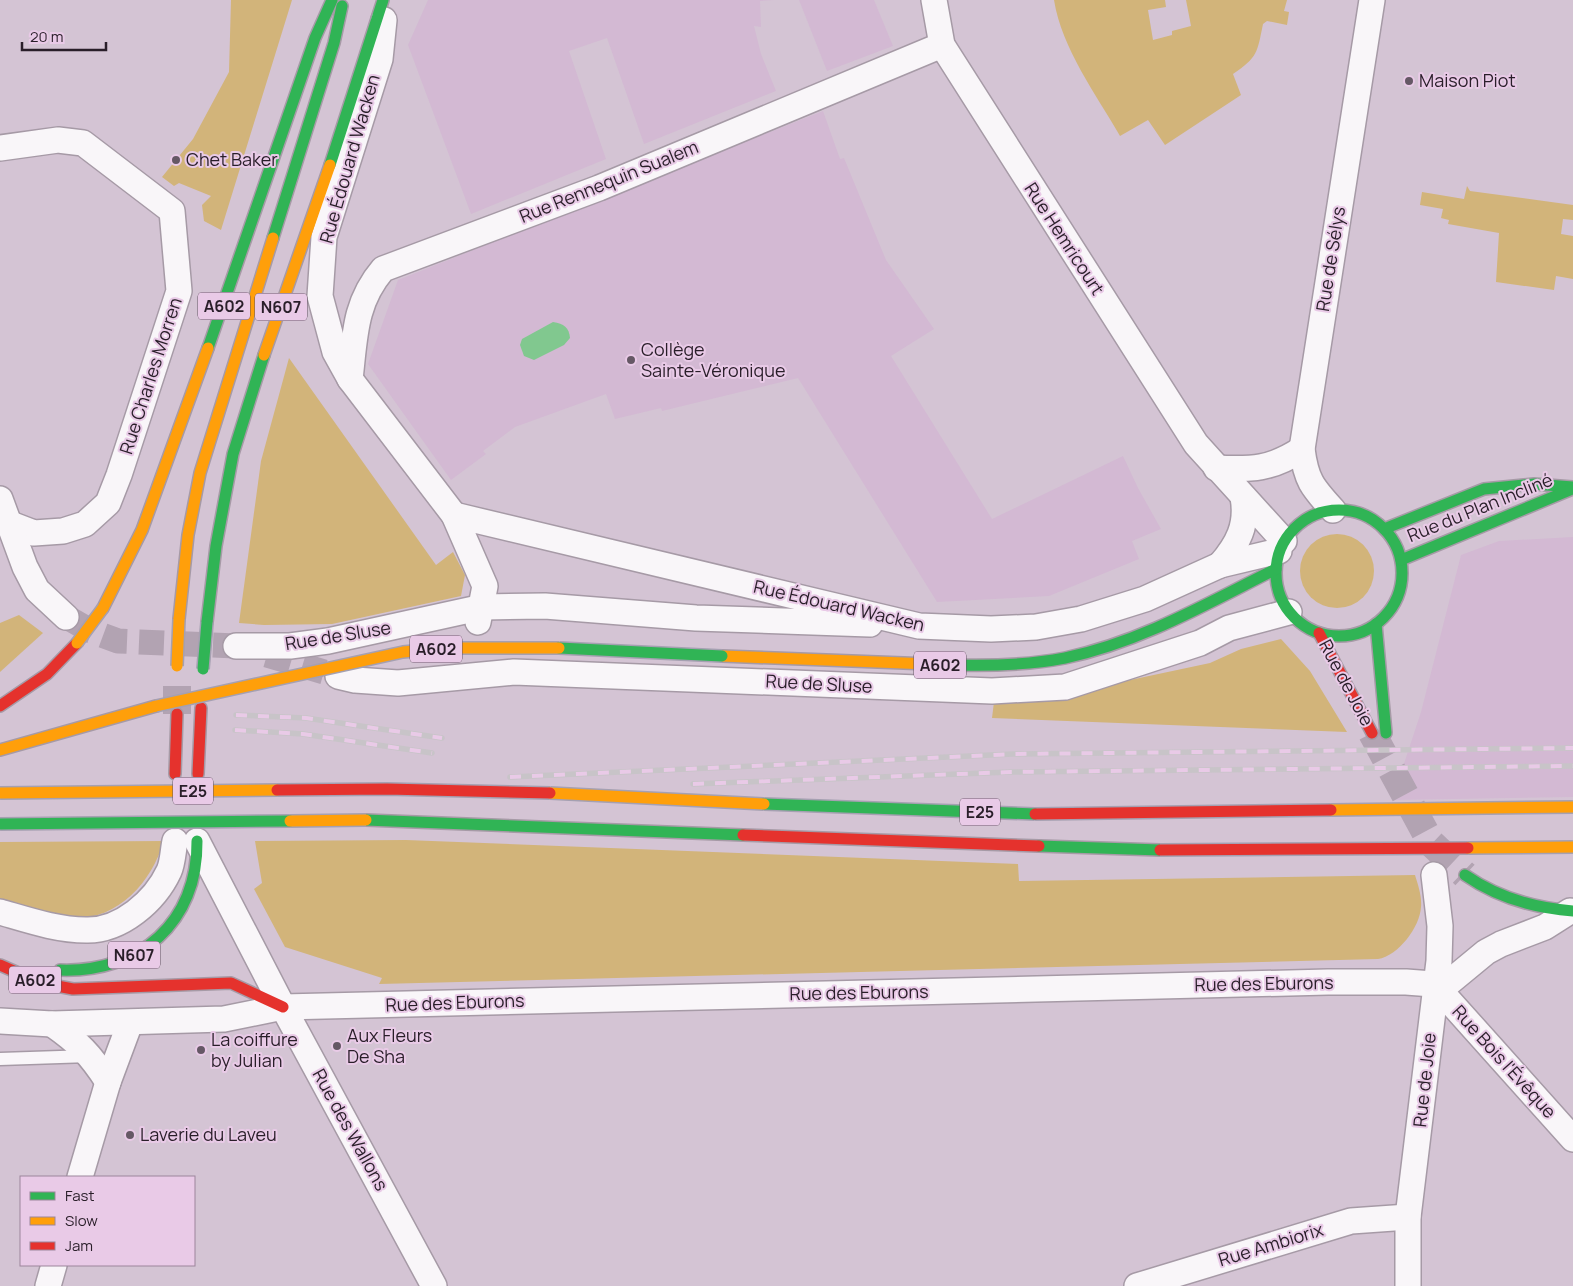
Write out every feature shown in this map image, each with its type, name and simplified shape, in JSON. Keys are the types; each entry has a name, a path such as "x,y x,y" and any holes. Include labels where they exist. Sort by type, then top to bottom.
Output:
{"main road":[{"name":"A602","path":"0,706 48,674 78,643 103,608 142,530 231,286 316,38 332,0"},
{"name":"N607","path":"177,670 179,619 188,535 200,473 334,43 344,0"},
{"name":"N607","path":"203,674 216,546 234,454 259,369 323,186 382,1"},
{"name":"Rue du Plan Incliné","path":"1384,529 1484,489 1534,484 1573,488"},
{"name":"Rue du Plan Incliné","path":"1401,560 1573,488"},
{"name":"Rue du Plan Incliné","path":"1333,510 1350,510 1367,516 1384,529 1394,542 1401,560 1402,577 1398,595 1388,612 1376,624 1358,633 1341,636 1320,633 1302,624 1289,612 1279,592 1280,554 1296,527 1310,516 1333,510"},
{"name":"A602","path":"0,750 156,706 371,658 403,652 446,648 527,647 933,665 992,665 1047,661 1087,653 1154,630 1280,554"},
{"name":"Rue de Joie","path":"1376,624 1386,733"},
{"name":"Rue de Joie","path":"1320,633 1372,733"},
{"path":"198,774 201,708"},
{"path":"175,774 177,714"},
{"name":"E25","path":"0,793 387,789 540,793 1039,814 1573,807"},
{"name":"E25","path":"0,824 366,820 1160,850 1573,847"},
{"name":"N607","path":"52,969 84,971 128,958 152,944 167,930 188,898 196,874 186,841"},
{"path":"1465,874 1481,887 1522,904 1572,911"},
{"path":"0,955 17,960"},
{"name":"A602","path":"0,965 41,983 73,988 231,983 283,1007"}],"street":[{"name":"Rue Hemricourt","path":"934,0 942,45 1190,436 1243,497 1280,554"},
{"name":"Rue de Sélys","path":"1333,510 1316,492 1306,474 1302,449 1372,0"},
{"name":"Rue Édouard Wacken","path":"382,1 385,24 380,58 324,237 320,296 335,352 350,379 454,515 485,586 480,616"},
{"name":"Rue Rennequin Sualem","path":"350,379 357,316 375,279 383,269 599,188 942,45"},
{"name":"Rue Charles Morren","path":"0,148 58,140 83,143 172,211 179,291 119,475 108,503 85,524 63,531 34,533 8,523"},
{"path":"1216,468 1254,469 1271,466 1302,449"},
{"path":"1220,565 1233,550 1241,536 1245,510 1243,497"},
{"path":"0,499 25,567 37,590 66,617"},
{"name":"Rue Édouard Wacken","path":"454,515 920,626 991,629 1036,627 1081,619 1146,599 1220,565 1280,554"},
{"name":"Rue de Sluse","path":"267,655 236,646 290,646 480,616 579,608 696,618 920,626"},
{"name":"Rue de Sluse","path":"338,676 354,680 398,683 514,672 982,691 1065,687 1200,643 1229,628 1289,612"},
{"path":"398,683 436,663"},
{"path":"0,912 65,929 88,930 111,924 126,918 151,898 186,841"},
{"name":"Rue des Wallons","path":"186,841 283,1007 434,1286"},
{"name":"Rue de Joie","path":"1408,1286 1408,1217 1439,961 1440,926 1434,875"},
{"path":"1436,986 1446,985 1486,952 1544,927 1572,911"},
{"name":"Rue des Eburons","path":"0,1021 52,1024 224,1019 283,1007 1328,982 1406,982 1436,986"},
{"name":"Rue Bois l'Évêque","path":"1436,986 1573,1139"},
{"path":"80,1176 108,1082 130,1023"},
{"path":"52,1024 91,1056 108,1082"},
{"name":"Rue Ambiorix","path":"1137,1286 1351,1221 1408,1217"},
{"path":"48,1286 54,1266"}],"lane":[{"path":"0,1059 91,1056"}],"shaded area":[{"path":"231,0 292,0 221,230 204,221 202,205 211,196 179,183 174,186 162,177 193,139 229,72"},
{"path":"428,0 774,0 760,1 761,27 754,26 761,54 776,91 644,144 607,38 569,51 606,159 471,214 408,45"},
{"path":"799,0 874,0 893,46 827,71"},
{"path":"1054,0 1165,0 1166,7 1148,10 1153,40 1172,35 1172,31 1191,26 1186,0 1287,0 1284,11 1289,12 1287,25 1267,21 1263,24 1255,54 1233,74 1241,95 1165,145 1148,120 1120,136 1072,53 1064,36"},
{"name":"Collège Sainte-Véronique","path":"823,111 840,159 844,158 886,260 934,329 891,356 992,519 1123,456 1161,529 1132,541 1139,559 1049,596 937,602 798,378 662,411 661,408 615,419 606,394 515,427 483,451 486,454 451,480 368,364 398,280"},
{"path":"1467,186 1470,191 1573,205 1573,220 1563,219 1561,234 1573,236 1573,279 1556,276 1554,290 1496,282 1499,233 1448,224 1449,220 1441,218 1443,209 1420,205 1422,192 1464,199"},
{"path":"553,322 565,327 570,338 564,345 534,360 524,356 520,345 522,339"},
{"path":"289,358 436,565 453,552 465,575 461,596 332,624 264,625 239,623 261,461"},
{"path":"1344,534 1364,544 1372,557 1374,571 1372,585 1364,598 1351,606 1330,608 1310,598 1302,585 1300,564 1310,544 1323,536"},
{"path":"1573,537 1573,797 1392,800 1421,712 1461,555 1499,541"},
{"path":"19,615 43,633 0,672 0,623"},
{"path":"1281,639 1310,671 1347,732 992,718 994,702 1116,683 1210,663 1241,649"},
{"path":"406,840 1018,864 1019,881 1415,875 1421,907 1417,923 1407,939 1400,947 1386,957 1378,959 379,984 382,978 285,947 254,889 262,883 255,841"},
{"path":"164,841 158,857 139,887 114,908 98,915 81,918 55,917 0,899 0,842"}],"tunnel":[{"path":"70,619 91,631 118,641 236,646"},
{"path":"267,655 324,672"},
{"path":"177,682 177,714"},
{"path":"1372,733 1431,843 1465,875"}],"railway":[{"path":"236,715 306,718 442,738"},
{"path":"235,730 303,734 432,753"},
{"path":"510,777 1013,754 1573,748"},
{"path":"693,784 1011,772 1573,766"}],"traffic: fast":[{"path":"208,348 315,38 332,0"},
{"path":"330,165 383,0"},
{"path":"273,238 334,43 342,6"},
{"path":"207,622 216,546 233,454 264,355"},
{"path":"1384,529 1484,489 1534,484 1573,487"},
{"path":"1401,560 1570,490"},
{"path":"1339,510 1363,515 1383,529 1397,549 1402,573 1397,597 1383,617 1363,631 1339,636 1315,631 1295,617 1281,597 1276,573 1281,549 1295,529 1315,515 1339,510"},
{"path":"955,665 1024,664 1065,658 1093,651 1147,632 1174,620 1276,569"},
{"path":"203,669 207,622"},
{"path":"1376,624 1386,733"},
{"path":"559,648 722,656"},
{"path":"764,804 1035,814"},
{"path":"366,820 743,835"},
{"path":"0,824 290,821"},
{"path":"60,970 89,969 115,963 139,952 159,937 175,918 187,896 195,870 197,841"},
{"path":"1039,846 1160,850"},
{"path":"1465,875 1503,896 1530,904 1573,911"}],"traffic: slow":[{"path":"264,355 330,165"},
{"path":"179,619 188,535 200,473 273,238"},
{"path":"103,608 142,530 208,348"},
{"path":"77,643 103,608"},
{"path":"177,666 179,619"},
{"path":"156,706 403,652 446,648 559,648"},
{"path":"722,656 955,665"},
{"path":"0,750 156,706"},
{"path":"0,793 277,790"},
{"path":"550,793 764,804"},
{"path":"1331,810 1573,807"},
{"path":"290,821 366,820"},
{"path":"1468,848 1573,847"}],"traffic: jam":[{"path":"1319,633 1372,733"},
{"path":"0,706 47,674 77,643"},
{"path":"198,774 201,708"},
{"path":"175,774 177,714"},
{"path":"277,790 387,789 550,793"},
{"path":"1035,814 1331,810"},
{"path":"743,835 1039,846"},
{"path":"1160,850 1468,848"},
{"path":"0,965 41,983 73,989 231,983 283,1007"}],"place":[{"name":"Maison Piot","path":"1409,81"},
{"name":"Chet Baker","path":"176,160"},
{"name":"Collège Sainte-Véronique","path":"631,360"},
{"name":"Aux Fleurs De Sha","path":"337,1046"},
{"name":"La coiffure by Julian","path":"201,1050"},
{"name":"Laverie du Laveu","path":"130,1135"}]}
